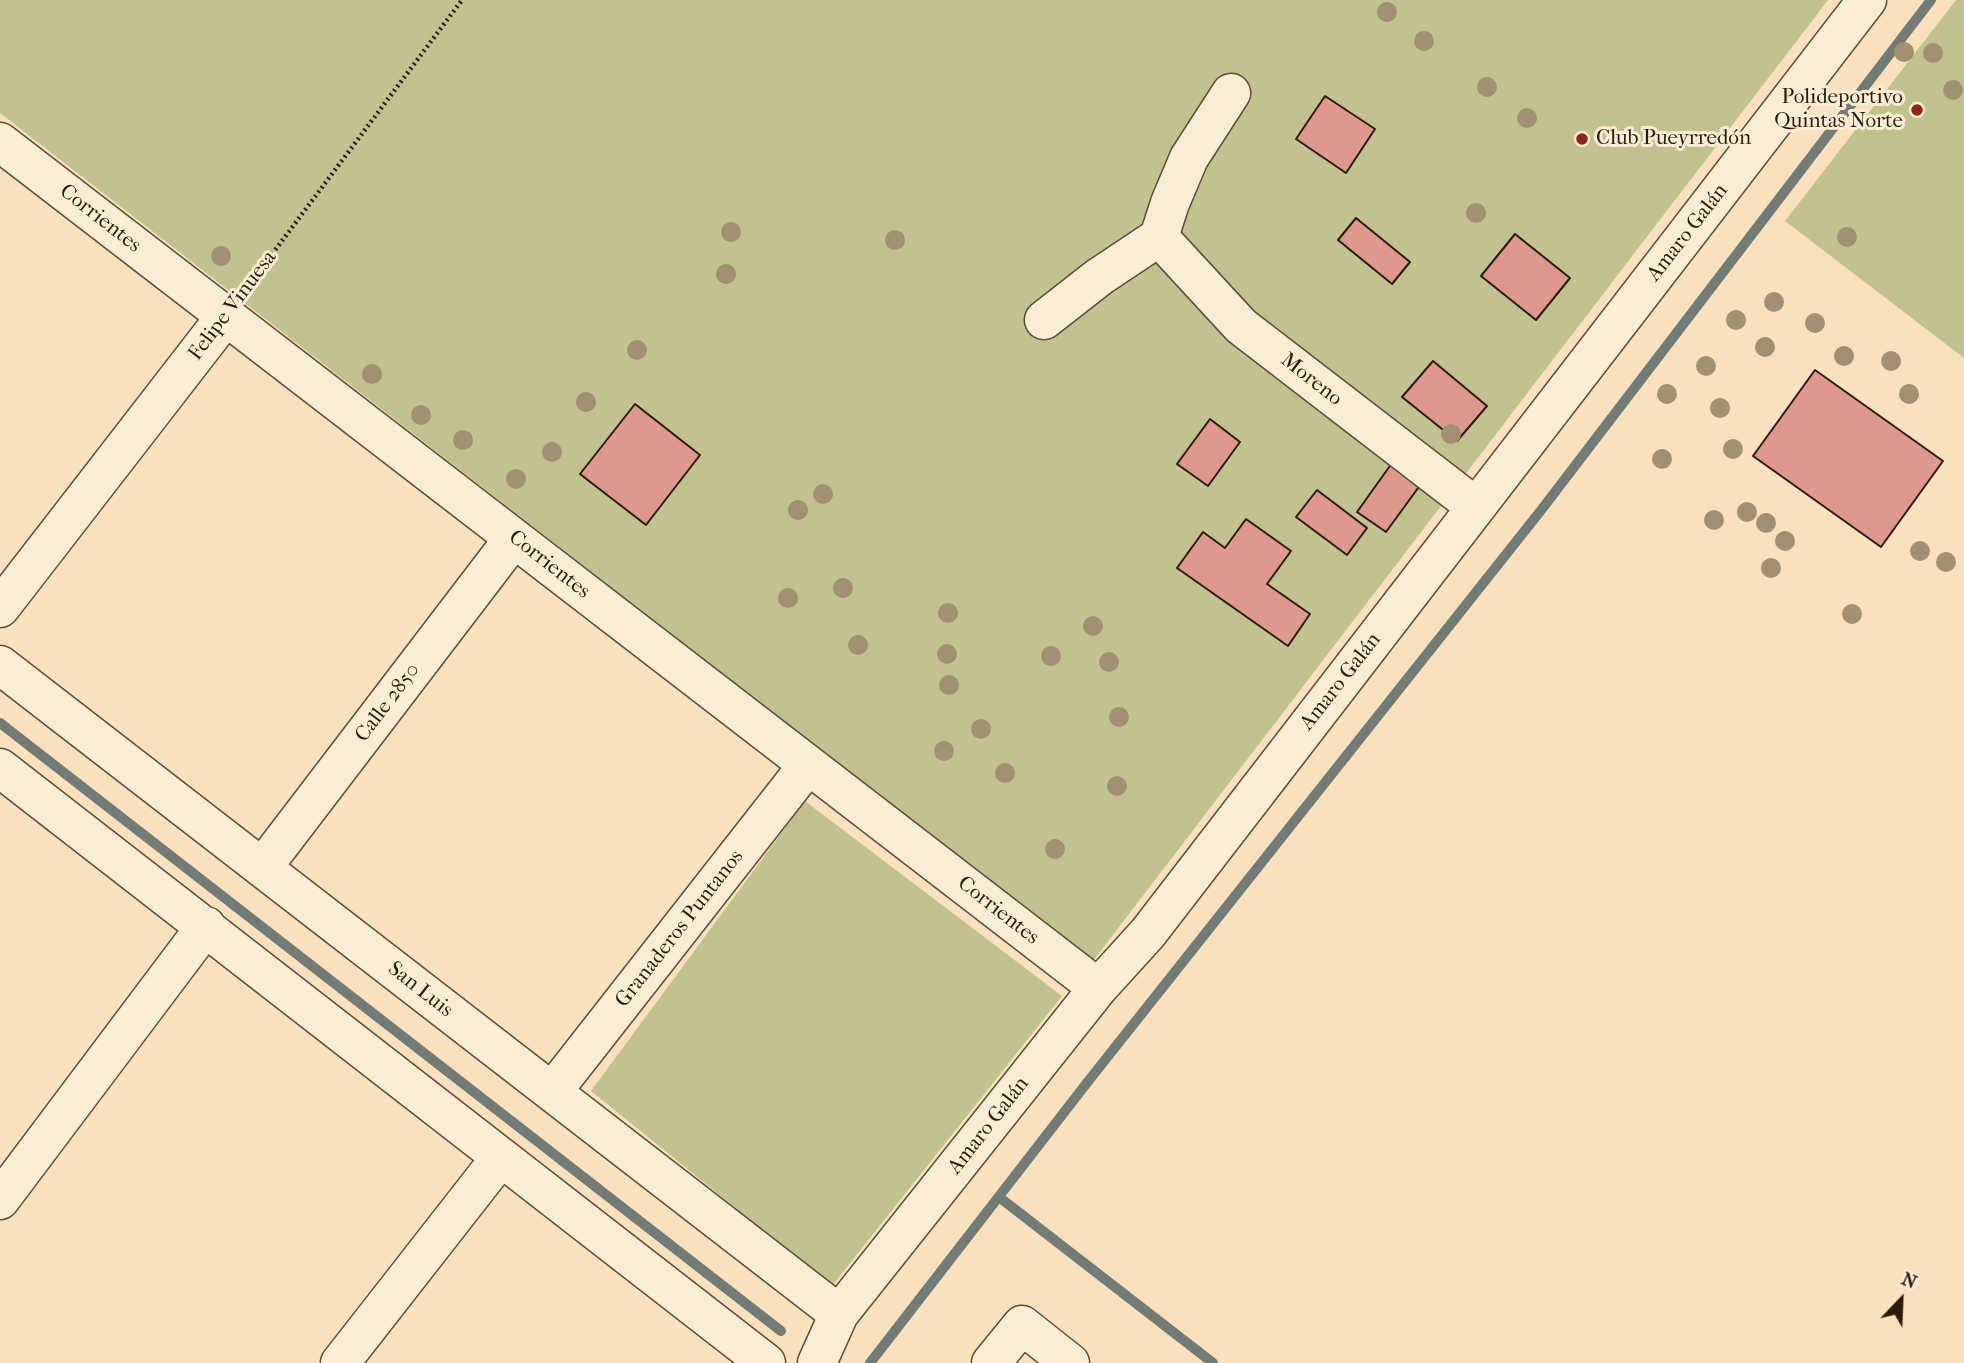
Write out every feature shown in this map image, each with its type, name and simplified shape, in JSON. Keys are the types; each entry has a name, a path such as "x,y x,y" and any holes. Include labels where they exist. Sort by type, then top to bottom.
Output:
{"street":[{"name":"Amaro Galán","path":"817,1363 839,1314 1098,988 1148,933 1867,0"},
{"path":"1044,320 1099,277 1159,237 1189,158 1231,93"},
{"name":"Corrientes","path":"0,142 1098,988"},
{"name":"Moreno","path":"1159,237 1241,326 1475,507"},
{"name":"Felipe Vinuesa","path":"0,608 226,316"},
{"name":"Calle 2850","path":"262,868 514,538"},
{"name":"San Luis","path":"0,666 839,1314"},
{"name":"Granaderos Puntanos","path":"552,1092 808,765"},
{"path":"0,768 766,1363"},
{"path":"0,1200 206,926"},
{"path":"340,1363 501,1157"},
{"path":"991,1363 1022,1325 1070,1363"}],"path":[{"name":"Felipe Vinuesa","path":"226,316 462,0"}],"green space":[{"path":"0,0 1828,0 1093,961 0,113"},
{"name":"Polideportivo Quintas Norte","path":"1956,0 1964,0 1964,358 1785,221"},
{"path":"805,801 1062,996 832,1286 591,1091"}],"building":[{"path":"1325,96 1375,129 1346,173 1296,139"},
{"path":"1356,218 1410,262 1392,284 1338,240"},
{"path":"1515,234 1570,278 1536,320 1481,276"},
{"path":"1433,361 1487,406 1457,441 1402,397"},
{"path":"1815,370 1943,461 1881,547 1753,456"},
{"path":"635,404 700,455 646,525 580,474"},
{"path":"1210,419 1240,442 1208,486 1177,464"},
{"path":"1392,463 1421,484 1386,532 1357,512"},
{"path":"1317,490 1367,528 1347,555 1296,517"},
{"path":"1246,519 1291,551 1267,584 1310,614 1288,646 1177,568 1203,532 1225,548"}],"waterway":[{"path":"870,1363 1086,1084 1542,509 1931,0"},
{"path":"0,723 781,1331"},
{"path":"999,1197 1213,1363"}],"place":[{"name":"Polideportivo Quintas Norte","path":"1917,110"},
{"name":"Club Pueyrredón","path":"1582,139"}]}
